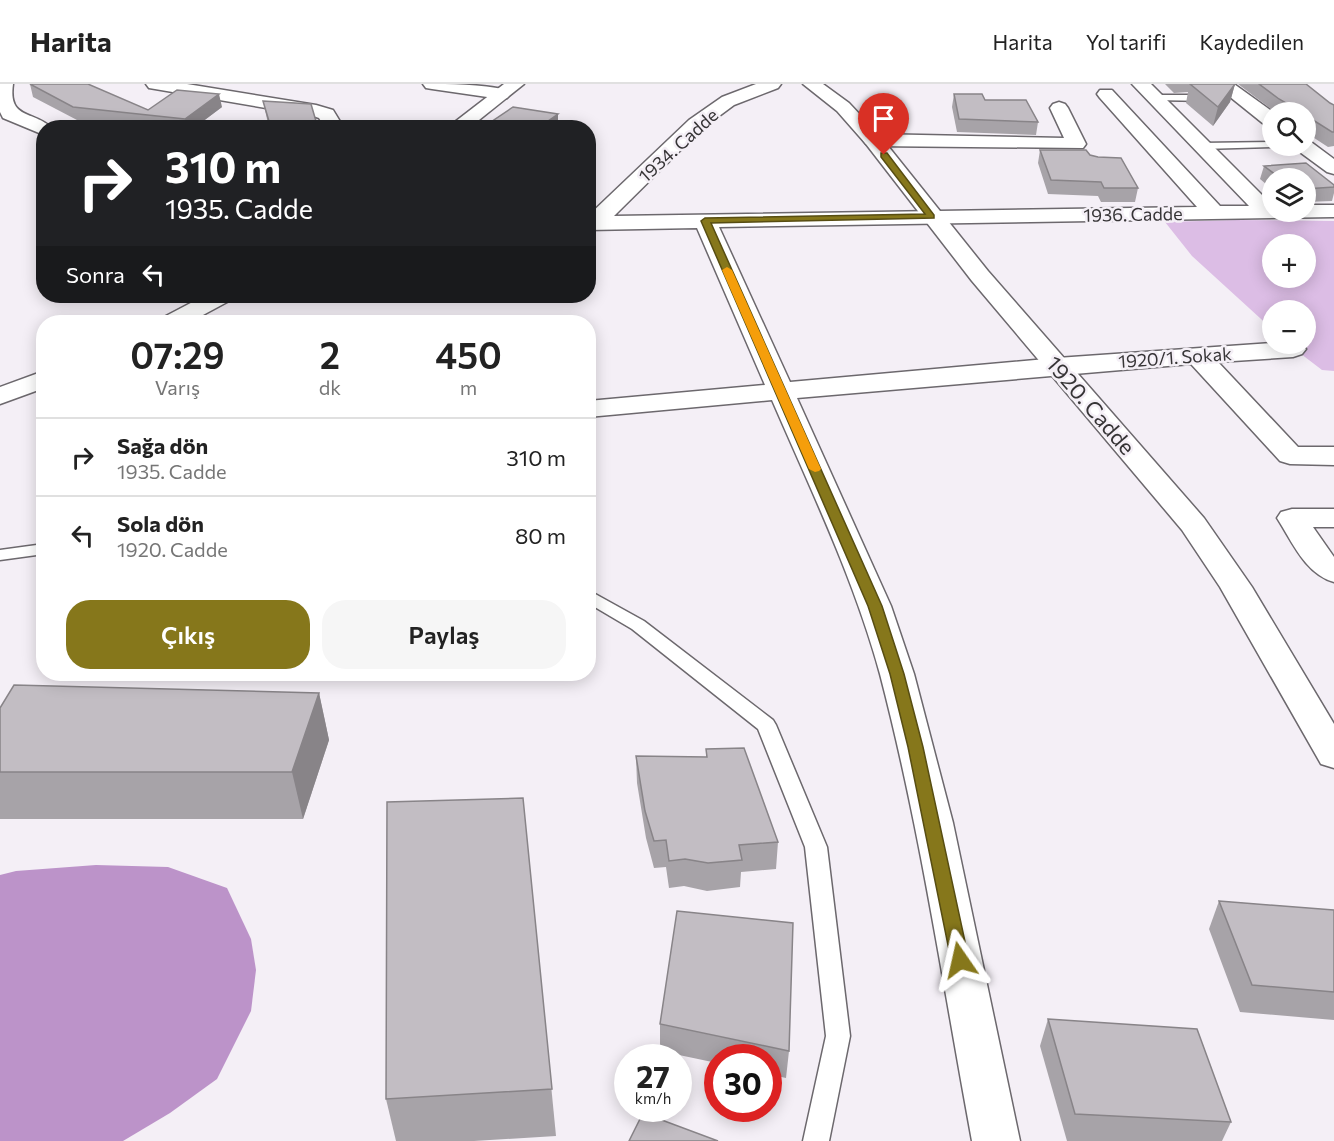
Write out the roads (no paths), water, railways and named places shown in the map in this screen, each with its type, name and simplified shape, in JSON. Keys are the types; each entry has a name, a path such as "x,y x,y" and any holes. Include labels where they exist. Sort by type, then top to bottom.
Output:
{"street":[{"path":"4,84 2,97 10,114 36,125"},
{"path":"154,84 316,111 327,114 330,120"},
{"path":"432,84 508,89"},
{"name":"1934. Cadde","path":"596,218 696,124 728,100 772,84"},
{"name":"1920. Cadde","path":"812,84 843,107 873,140 931,217 1193,525 1236,586 1334,755"},
{"path":"1223,84 1262,113"},
{"path":"467,120 508,89"},
{"path":"1148,91 1262,208"},
{"path":"1106,94 1214,213"},
{"path":"873,140 1076,144 1059,108"},
{"path":"1316,154 1332,164"},
{"name":"1936. Cadde","path":"1316,211 1334,211"},
{"name":"1936. Cadde","path":"596,223 1262,212"},
{"path":"705,221 867,586 897,674 933,824 996,1141"},
{"path":"186,315 208,303"},
{"name":"1920/1. Sokak","path":"596,408 1057,366 1262,351"},
{"path":"1198,356 1290,455 1334,456"},
{"path":"0,396 36,383"},
{"path":"1334,518 1292,518 1321,562 1334,572"}],"lane":[{"path":"1148,91 1241,97"},
{"path":"1202,146 1262,145"},
{"path":"0,555 36,550"},
{"path":"596,600 638,625 766,725 816,847 838,1036 816,1141"}]}
